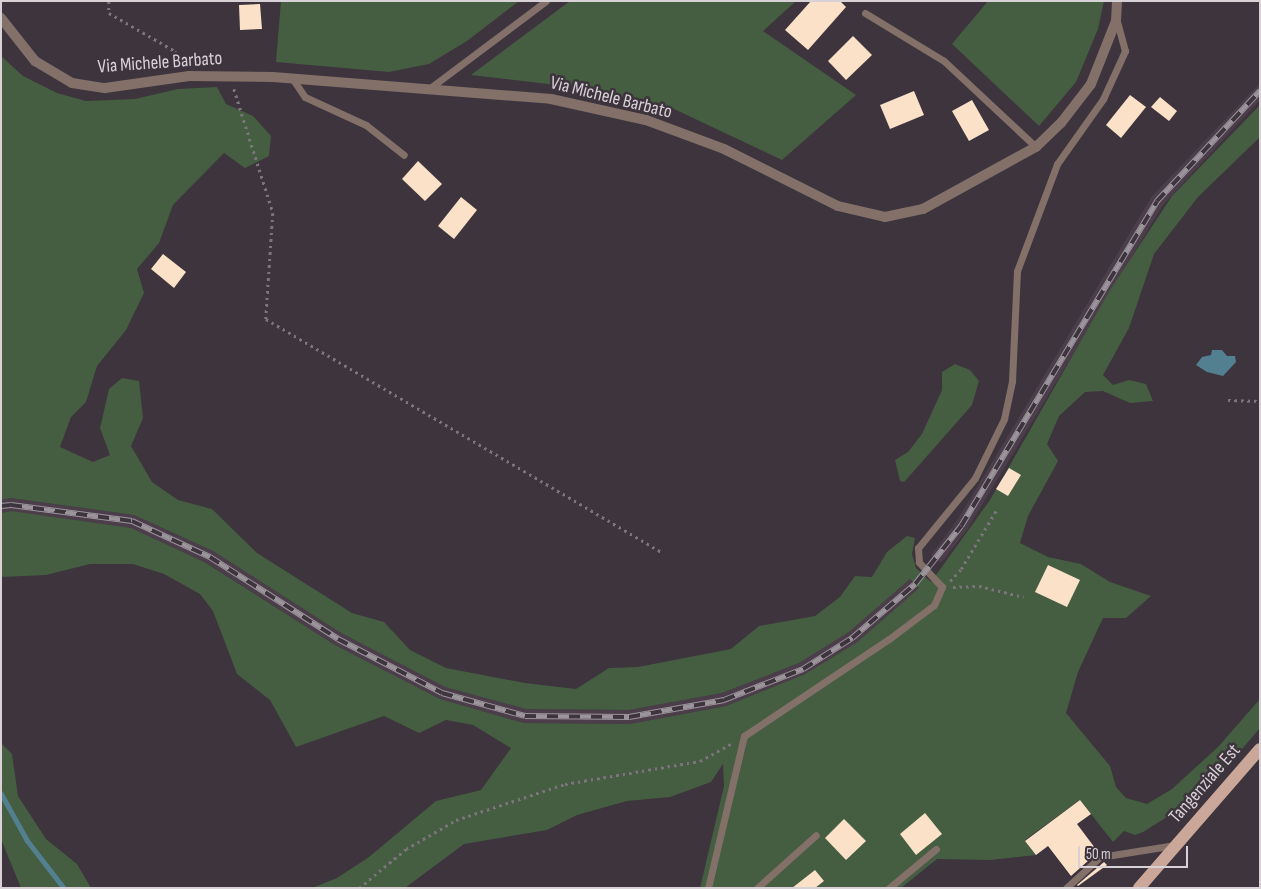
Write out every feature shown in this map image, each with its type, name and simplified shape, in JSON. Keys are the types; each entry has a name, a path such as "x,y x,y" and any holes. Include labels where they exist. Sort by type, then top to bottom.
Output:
{"main road":[{"name":"Tangenziale Est","path":"1139,888 1260,749"}],"street":[{"name":"Via Michele Barbato","path":"1,18 36,61 72,83 105,88 189,76 229,75 430,88 551,99 646,120 724,149 838,206 884,217 923,209 1036,147 1061,123 1091,84 1116,21 1117,1"}],"lane":[{"path":"430,88 546,1"},
{"path":"865,13 944,61 1036,147"},
{"path":"708,888 744,736 889,639 934,605 942,587 918,562 918,548 975,478 1004,419 1012,381 1017,271 1057,164 1103,99 1125,51 1116,21"},
{"path":"292,78 305,97 366,125 404,155"},
{"path":"757,888 816,835"},
{"path":"1066,888 1100,857 1177,845"},
{"path":"889,888 936,849"}],"path":[{"path":"109,1 109,13 175,52 189,76"},
{"path":"229,75 273,213 266,320 664,554"},
{"path":"1228,400 1260,401"},
{"path":"942,587 961,569 997,509"},
{"path":"942,587 978,586 1024,598"},
{"path":"359,888 406,849 456,820 565,784 700,761 744,736"}],"shaded area":[{"path":"1260,83 1260,100 1163,205 967,530 941,563 931,555 956,522 1152,196"},
{"path":"11,498 134,515 213,551 341,633 445,687 526,709 629,710 722,693 799,663 849,632 910,579 919,588 856,643 805,674 726,706 630,724 524,723 440,699 335,645 207,563 11,511 1,513 1,500"}],"green space":[{"path":"281,1 519,1 467,41 429,64 389,72 276,62"},
{"path":"570,1 796,1 763,31 856,95 782,160 672,108 573,87 471,75"},
{"path":"988,1 1104,1 1098,29 1076,82 1039,126 952,44"},
{"path":"1,56 23,76 57,93 86,101 135,99 178,89 217,87 226,104 253,116 271,136 269,156 245,168 224,153 173,205 159,243 137,269 144,293 126,330 97,366 86,402 71,417 60,447 93,462 110,455 100,428 109,389 122,378 139,381 143,418 131,446 152,482 178,500 212,509 257,553 352,613 384,622 410,650 446,668 525,683 576,689 609,668 638,667 731,649 759,626 815,616 840,597 855,576 872,577 887,552 907,536 915,538 912,554 916,568 931,582 990,500 1110,290 1172,196 1260,105 1260,137 1198,197 1154,254 1129,328 1103,375 1113,385 1129,380 1146,384 1153,401 1130,403 1103,391 1085,392 1059,416 1047,444 1058,461 1028,516 1020,543 1048,557 1081,564 1110,582 1151,596 1126,618 1103,618 1078,672 1066,713 1110,766 1116,787 1126,798 1147,804 1172,789 1218,747 1260,699 1260,728 1194,805 1186,805 1143,832 1135,835 1124,831 1113,842 1080,800 1025,840 1036,855 990,860 937,859 901,888 700,888 724,786 723,764 711,782 670,797 627,801 577,815 547,830 464,844 405,888 312,888 337,878 369,857 436,801 481,790 511,748 473,725 446,720 419,733 384,716 296,747 270,700 237,674 213,611 200,594 164,574 133,564 90,564 46,575 1,577 1,513 11,511 131,528 206,563 335,645 440,699 524,723 630,724 726,706 805,674 856,643 919,588 910,579 849,632 799,663 722,693 629,710 526,709 445,687 341,633 213,551 134,515 11,498 1,500"},
{"path":"955,364 970,370 979,381 972,405 904,482 900,481 895,460 908,452 922,434 942,390 942,372"},
{"path":"1,743 12,754 18,796 46,839 77,864 91,888 21,888 1,839"}],"water":[{"path":"1212,350 1222,350 1227,356 1235,356 1236,362 1223,376 1207,372 1196,365 1202,357 1211,355"}],"building":[{"path":"811,1 840,1 846,7 808,50 785,30"},
{"path":"260,4 262,29 240,30 239,5"},
{"path":"853,36 872,55 846,80 828,61"},
{"path":"914,91 924,115 890,129 880,105"},
{"path":"1130,95 1146,107 1121,138 1106,125"},
{"path":"1160,97 1177,111 1169,121 1151,107"},
{"path":"972,100 989,130 969,141 952,111"},
{"path":"418,161 442,184 425,201 402,179"},
{"path":"461,197 477,210 454,239 438,226"},
{"path":"163,254 186,272 174,288 151,269"},
{"path":"1009,468 1021,475 1008,496 996,489"},
{"path":"1048,565 1080,580 1067,607 1035,592"},
{"path":"1080,800 1091,814 1077,824 1098,852 1071,876 1048,846 1036,855 1025,841"},
{"path":"925,813 942,834 916,855 900,834"},
{"path":"844,819 866,841 846,860 825,838"},
{"path":"1104,862 1107,865 1077,885"},
{"path":"815,870 824,881 815,888 792,888"}],"waterway":[{"path":"1,793 27,840 64,888"}],"railway":[{"path":"1,506 11,505 132,521 210,557 338,639 442,693 525,716 629,717 724,700 803,669 852,638 915,584 961,526 1157,201 1260,91"}]}
